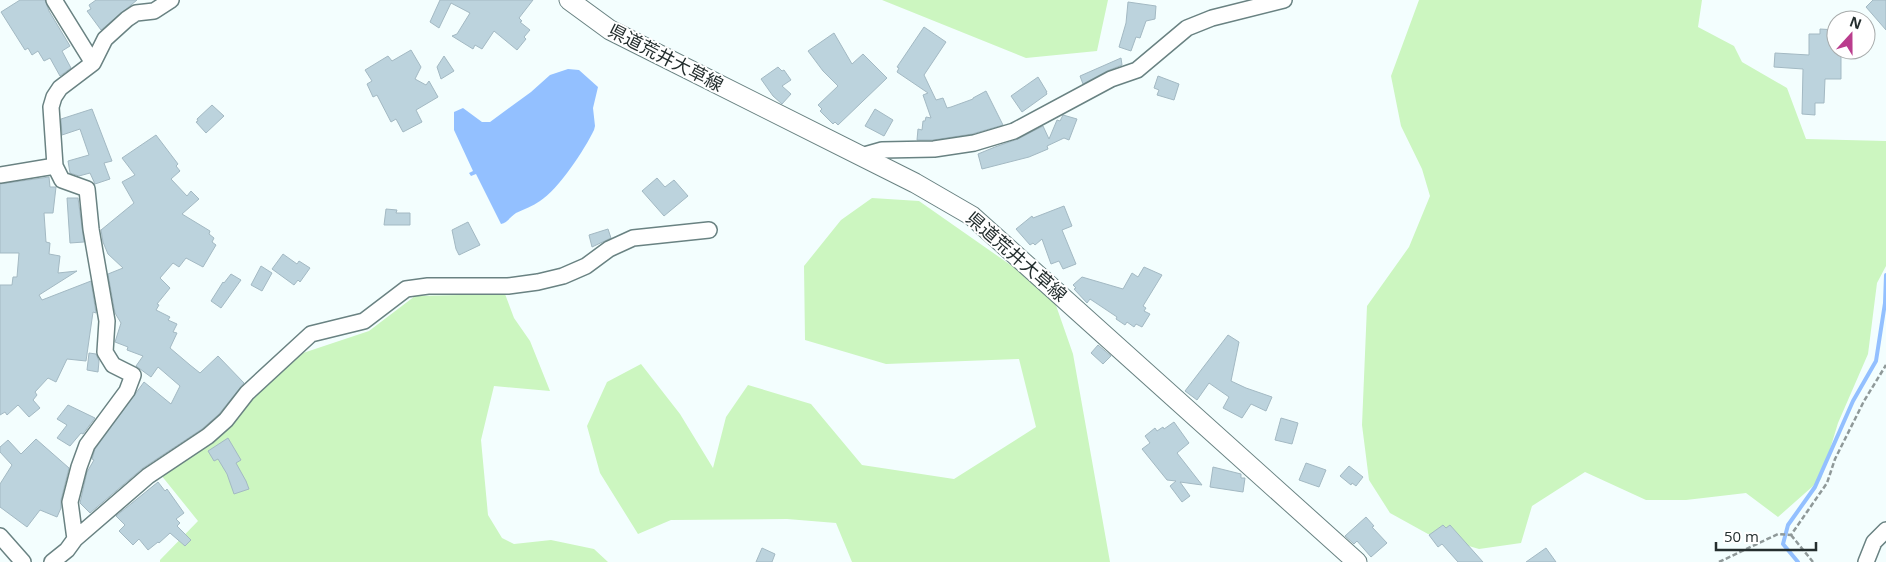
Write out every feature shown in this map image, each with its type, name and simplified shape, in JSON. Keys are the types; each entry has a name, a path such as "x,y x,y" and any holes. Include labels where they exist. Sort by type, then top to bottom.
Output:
{"main road":[{"name":"県道荒井大草線","path":"569,0 610,30 915,183 972,216 1357,562"}],"street":[{"path":"54,0 93,63"},
{"path":"75,539 70,502 79,467 87,445 127,391 133,375 113,365 105,352 107,321 91,229 87,189 62,180 55,166 51,107 54,97 60,88 93,63 105,39 126,19 136,13 154,11 171,0"},
{"path":"860,156 882,150 934,149 974,143 1014,131 1112,78 1137,70 1188,28 1212,18 1284,0"},
{"path":"0,175 55,166"},
{"path":"52,562 67,550 75,539 148,476 208,436 269,372 311,334 364,321 406,290 428,286 508,286 538,282 563,276 586,266 609,249 633,238 709,230"},
{"path":"1866,562 1874,542 1886,530"},
{"path":"0,536 23,562"}],"path":[{"path":"1791,535 1827,483 1835,459 1886,365"},
{"path":"1719,562 1778,534 1791,535 1813,562"}],"green space":[{"path":"882,0 1108,0 1097,51 1026,58"},
{"path":"1419,0 1702,0 1698,27 1734,46 1742,62 1787,88 1806,139 1886,141 1886,266 1877,283 1868,354 1838,423 1821,479 1778,517 1746,493 1686,500 1646,500 1585,472 1532,506 1521,543 1479,549 1428,534 1390,513 1369,480 1362,425 1367,306 1409,247 1430,196 1422,169 1401,126 1391,76"},
{"path":"872,198 919,201 1052,294 1073,354 1110,562 852,562 836,523 787,519 671,520 638,534 600,473 587,426 607,382 641,364 680,414 713,468 726,417 748,385 811,404 862,465 954,479 1036,427 1019,359 886,364 805,340 804,266 841,220"},
{"path":"505,294 514,318 530,341 550,391 494,386 481,440 488,515 502,538 514,544 551,540 594,549 608,562 160,562 198,521 161,475 188,459 232,422 257,392 303,353 369,331 415,296"}],"water":[{"path":"568,69 579,70 598,87 593,108 594,130 578,158 555,188 540,201 516,213 501,224 476,174 471,176 469,173 473,171 454,130 454,112 463,108 482,122 490,122 531,92 550,75"}],"building":[{"path":"20,0 45,0 49,11 70,46 62,51 71,68 60,76 50,58 44,61 38,51 32,55 28,48 25,50 1,12"},
{"path":"96,0 137,0 101,30 87,11 91,9 89,5"},
{"path":"440,0 533,0 519,18 522,21 520,22 530,30 524,37 526,39 517,50 494,31 482,49 475,45 473,49 452,36 457,34 470,13 451,3 439,28 430,22"},
{"path":"1873,0 1886,0 1886,30 1876,18 1876,10 1869,10 1866,7"},
{"path":"1128,2 1156,6 1155,19 1146,21 1140,38 1136,37 1131,51 1119,47 1126,23"},
{"path":"924,27 946,42 924,75 936,100 943,98 947,108 973,99 986,91 1003,125 972,134 933,140 917,140 918,129 922,130 923,121 925,121 926,117 931,118 923,95 928,93 897,72 899,68 897,67"},
{"path":"1820,29 1826,29 1826,60 1841,60 1841,79 1825,79 1824,103 1815,103 1815,115 1802,114 1803,69 1774,67 1775,53 1809,55 1809,34 1820,34"},
{"path":"834,33 852,64 863,54 887,78 838,125 835,122 833,124 820,111 822,109 818,105 838,86 823,71 808,51"},
{"path":"411,50 421,67 415,79 426,85 429,81 438,97 416,110 422,122 403,132 396,119 391,122 377,95 373,97 367,84 372,81 365,70 388,56 392,61"},
{"path":"444,56 454,71 441,79 437,67"},
{"path":"1121,58 1122,65 1083,84 1080,76"},
{"path":"778,67 782,71 784,70 791,80 782,86 791,94 782,104 773,96 761,79"},
{"path":"1158,76 1179,84 1174,100 1157,95 1159,90 1154,88"},
{"path":"1038,77 1047,94 1022,112 1011,96"},
{"path":"212,105 224,116 206,133 196,122"},
{"path":"92,109 112,161 104,163 110,179 95,184 90,173 79,176 70,173 68,161 89,155 80,129 62,135 61,119"},
{"path":"875,109 893,120 884,136 865,126"},
{"path":"1063,115 1077,119 1069,140 1064,138 1047,146 1048,149 1029,157 982,169 978,154 1018,139 1043,126 1049,139 1057,120 1060,121"},
{"path":"156,135 178,164 176,166 180,171 171,179 187,196 191,191 199,199 182,214 210,231 209,234 214,238 212,242 216,245 203,267 186,258 179,267 173,263 160,278 170,288 157,304 159,305 156,310 170,317 168,320 177,324 173,332 177,333 170,348 190,365 200,373 218,356 244,383 219,414 202,429 143,468 90,513 80,503 87,472 94,460 92,459 95,449 144,382 171,404 180,386 158,367 151,377 136,366 143,356 127,350 128,347 115,342 121,323 115,313 108,274 123,268 108,254 101,230 134,203 122,182 135,175 122,158"},
{"path":"49,177 50,187 56,187 53,213 44,213 46,242 50,243 49,254 60,256 58,273 77,271 39,295 42,300 91,281 96,313 93,312 86,361 67,359 56,382 48,378 35,392 37,395 33,400 40,408 29,417 18,405 7,415 5,412 0,415 0,285 12,285 13,277 17,277 19,253 0,253 0,184"},
{"path":"657,178 665,187 674,180 688,196 664,216 642,191"},
{"path":"67,198 78,198 84,242 70,243"},
{"path":"1064,206 1072,226 1062,230 1076,264 1063,269 1059,261 1051,264 1042,239 1035,245 1033,243 1030,245 1016,229 1032,216 1033,218"},
{"path":"386,209 397,210 396,213 410,213 410,225 384,225"},
{"path":"468,222 480,245 459,255 452,230"},
{"path":"608,229 611,238 592,247 589,235"},
{"path":"283,254 297,264 299,261 310,268 300,282 298,280 294,285 272,269"},
{"path":"261,266 272,273 262,291 251,285"},
{"path":"1144,267 1162,275 1143,306 1146,308 1144,311 1150,314 1142,327 1136,324 1134,327 1127,322 1125,325 1116,319 1117,317 1090,299 1087,303 1074,289 1076,288 1073,285 1082,277 1123,289 1132,273 1138,277"},
{"path":"231,274 241,280 221,308 211,301 223,282"},
{"path":"1228,335 1239,342 1231,381 1272,397 1266,411 1251,404 1242,418 1223,408 1229,397 1209,383 1197,400 1185,391"},
{"path":"1098,345 1111,356 1103,364 1091,353"},
{"path":"89,353 96,354 99,361 98,372 87,370"},
{"path":"68,405 95,418 83,434 81,433 70,446 57,438 67,425 57,419"},
{"path":"1281,418 1298,423 1292,444 1275,440"},
{"path":"1174,422 1189,443 1177,453 1202,485 1180,482 1190,496 1182,502 1170,486 1176,481 1167,480 1142,449 1150,443 1145,436 1155,428 1157,431 1163,427 1164,429"},
{"path":"228,438 241,460 236,463 249,489 234,494 227,474 218,459 214,461 208,451"},
{"path":"36,439 69,468 61,500 61,508 57,517 40,510 27,527 0,507 0,484 12,465 0,452 0,447 8,440 21,454"},
{"path":"1306,463 1326,470 1319,487 1299,480"},
{"path":"1349,466 1363,477 1356,486 1352,483 1351,485 1340,476"},
{"path":"1213,467 1241,474 1241,478 1245,478 1243,492 1210,487"},
{"path":"158,482 165,491 167,489 184,513 176,519 180,523 177,526 191,540 185,546 170,533 148,550 139,539 133,545 119,531 125,525 116,516"},
{"path":"1366,517 1374,526 1372,527 1387,543 1371,557 1357,541 1354,544 1345,536"},
{"path":"1443,525 1446,528 1450,525 1483,562 1458,562 1442,544 1438,547 1429,535"},
{"path":"762,548 775,554 772,562 756,562"},
{"path":"1546,548 1556,562 1526,562"}],"waterway":[{"path":"1798,562 1783,544 1788,525 1815,487 1853,401 1876,361 1885,303 1886,275"}]}
